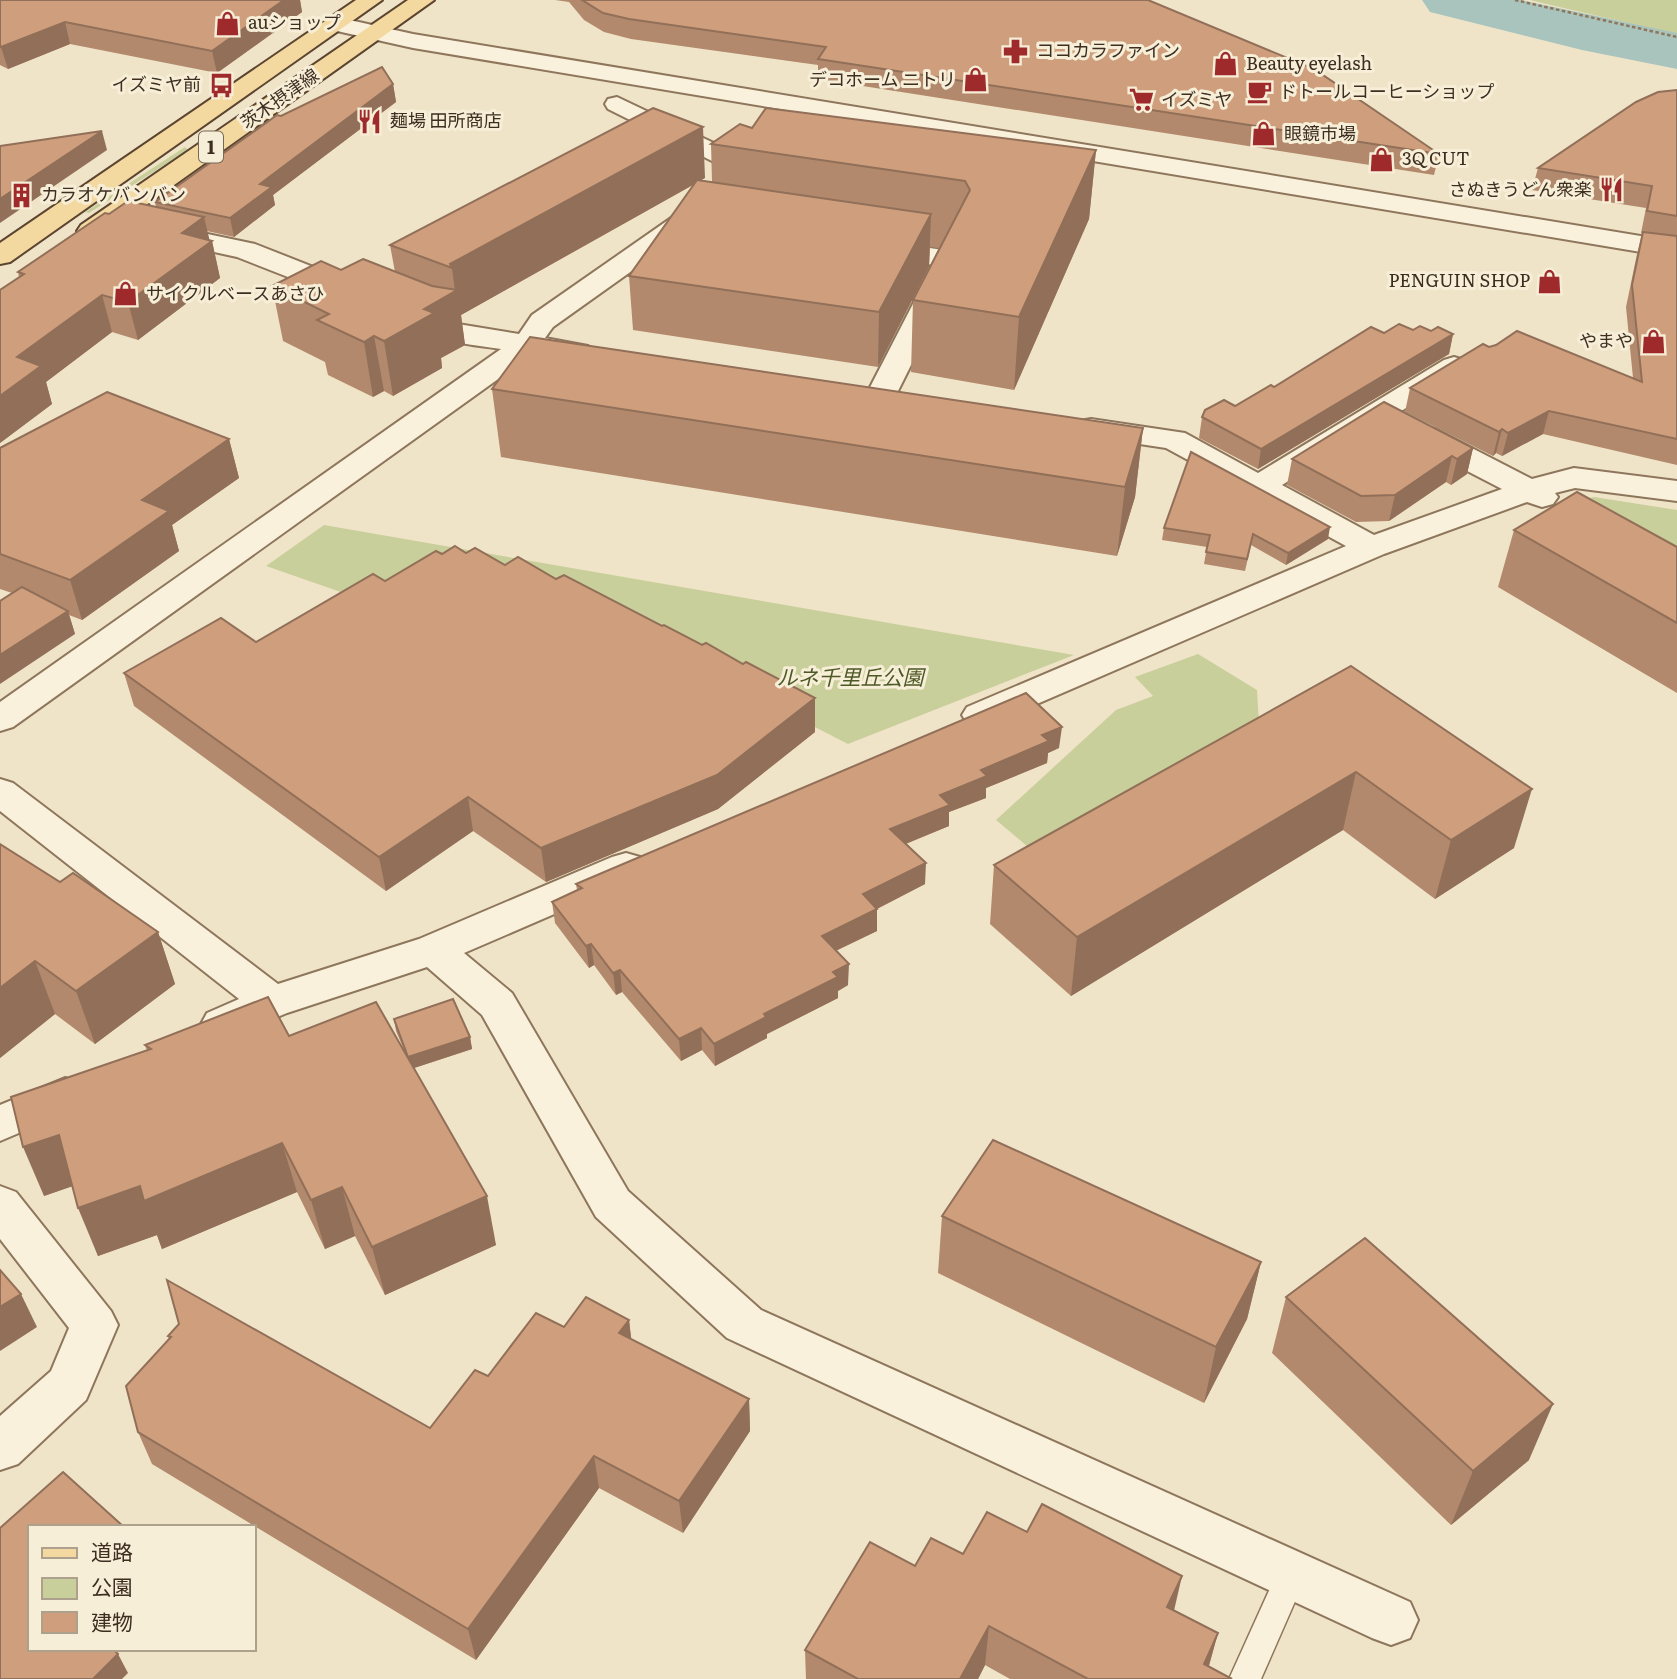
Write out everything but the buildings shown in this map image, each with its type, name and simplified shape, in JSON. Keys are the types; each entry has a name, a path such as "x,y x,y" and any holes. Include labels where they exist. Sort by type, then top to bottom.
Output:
{"main road":[{"name":"茨木摂津線","path":"0,256 372,0"},
{"name":"茨木摂津線","path":"75,243 423,0"}],"street":[{"path":"337,24 413,41 1677,250"},
{"path":"0,719 527,344 542,321 707,211 751,171 617,104"},
{"path":"107,220 244,250 452,332 608,356"},
{"path":"853,244 950,258 880,397"},
{"path":"1258,486 1475,353"},
{"path":"1378,412 1563,509"},
{"path":"1058,423 1174,440 1372,547"},
{"path":"948,729 1372,547 1529,490 1574,478 1677,491"},
{"path":"0,792 272,1002"},
{"path":"186,1041 272,1002 433,950 652,856"},
{"path":"433,950 496,1004 612,1204 744,1324 1391,1620"},
{"path":"0,1124 99,1080"},
{"path":"0,1205 94,1325 69,1385 0,1448"}],"lane":[{"path":"1245,1679 1292,1574"}],"path":[{"path":"1515,0 1677,37"}],"green space":[{"path":"1530,0 1677,0 1677,34 1546,4"},
{"path":"185,147 188,150 89,213 85,212"},
{"path":"1594,497 1677,510 1677,565 1567,503"},
{"name":"ルネ千里丘公園","path":"324,525 1074,655 848,744 598,616 378,605 266,566"},
{"path":"1198,654 1257,690 1259,724 1034,852 996,820 1116,710 1153,696 1135,677"}],"waterway":[{"path":"1450,0 1582,32 1677,51"}],"place":[{"name":"auショップ","path":"228,23"},
{"name":"ココカラファイン","path":"1016,51"},
{"name":"Beauty eyelash","path":"1226,64"},
{"name":"デコホーム ニトリ","path":"976,80"},
{"name":"イズミヤ前","path":"221,85"},
{"name":"ドトールコーヒーショップ","path":"1259,92"},
{"name":"イズミヤ","path":"1141,100"},
{"name":"麺場 田所商店","path":"370,121"},
{"name":"眼鏡市場","path":"1264,134"},
{"name":"3Q CUT","path":"1382,159"},
{"name":"さぬきうどん衆楽","path":"1612,190"},
{"name":"カラオケバンバン","path":"21,195"},
{"name":"PENGUIN SHOP","path":"1550,281"},
{"name":"サイクルベースあさひ","path":"126,294"},
{"name":"やまや","path":"1653,341"}]}
